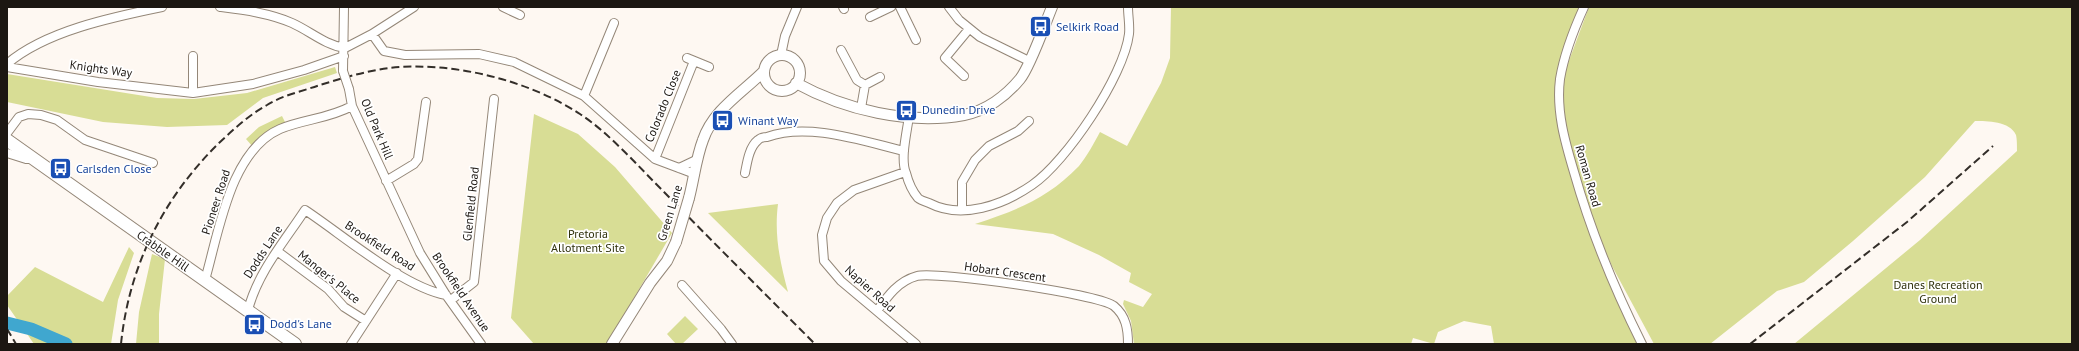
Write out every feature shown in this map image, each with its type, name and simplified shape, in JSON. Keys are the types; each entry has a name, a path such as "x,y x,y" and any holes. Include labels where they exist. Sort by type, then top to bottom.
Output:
{"main road":[{"name":"Crabble Hill","path":"7,140 295,344"}],"street":[{"path":"7,64 24,52 65,32 117,16 162,7"},
{"path":"220,7 265,14 292,23 345,52"},
{"name":"Old Park Hill","path":"344,7 345,52 343,71 349,89 352,106 420,254"},
{"name":"Knights Way","path":"7,68 98,82 193,93 253,84 304,70 345,52 414,7"},
{"path":"503,7 520,15"},
{"path":"781,55 785,36 797,7"},
{"path":"870,17 890,7"},
{"path":"900,7 916,40"},
{"path":"949,7 969,29 980,37 1029,61"},
{"path":"796,83 817,94 884,114 939,117 965,115 987,107 1003,96 1021,78 1052,7"},
{"path":"909,116 904,151 905,172 919,198 937,207 962,210 981,209 1007,199 1032,185 1058,160 1084,129 1118,67 1129,35 1128,7"},
{"name":"Roman Road","path":"1584,7 1574,31 1561,74 1561,124 1586,214 1606,268 1642,344"},
{"path":"584,96 614,23"},
{"path":"964,76 945,58 969,29"},
{"path":"372,34 384,51 405,55 479,54 514,62 584,96 655,159 695,174"},
{"path":"842,50 857,80 865,85"},
{"path":"781,55 792,58 799,67 799,78 796,83 787,90 782,91 772,88 768,84 764,72 768,61 773,57 781,55"},
{"path":"193,56 193,93"},
{"name":"Colorado Close","path":"655,159 691,60 709,67"},
{"name":"Green Lane","path":"612,344 650,283 667,261 676,242 689,198 703,140 712,122 724,107 764,72"},
{"path":"865,85 880,78"},
{"name":"Green Lane","path":"746,89 768,84"},
{"path":"861,108 865,85"},
{"name":"Glenfield Road","path":"448,297 474,282 494,100"},
{"path":"386,181 414,164 418,159 426,102"},
{"name":"Pioneer Road","path":"204,280 232,187 242,164 261,140 280,129 338,113 352,106"},
{"path":"7,133 19,117 28,114 42,115 57,120 86,140 153,163"},
{"path":"962,210 962,182 974,160 989,146 1018,131 1029,121"},
{"path":"745,173 750,152 758,140 796,130 844,136 904,151"},
{"name":"Crabble Hill","path":"7,153 26,159 32,159"},
{"path":"679,168 698,158"},
{"name":"Napier Road","path":"905,172 854,190 848,194 837,203 827,218 822,235 824,261 841,281 916,344"},
{"name":"Brookfield Road","path":"305,210 397,273 431,292 448,297"},
{"name":"Dodds Lane","path":"248,310 253,291 262,273 305,210"},
{"name":"Manger's Place","path":"277,252 328,289 344,307 366,321"},
{"name":"Brookfield Avenue","path":"420,254 481,344"},
{"path":"351,344 397,273"},
{"name":"Hobart Crescent","path":"877,311 889,294 903,282 918,276 963,278 1039,288 1090,298 1112,305 1122,315 1128,330 1128,344"},
{"path":"682,285 721,329 732,344"}],"green space":[{"path":"1171,7 1580,7 1557,83 1559,126 1605,271 1637,344 1494,344 1491,326 1464,321 1438,332 1434,344 1413,338 1411,344 1134,344 1131,321 1123,304 1124,300 1143,307 1152,294 1129,282 1131,273 1099,255 1053,234 975,224 1004,214 1031,202 1055,187 1079,166 1088,154 1100,132 1127,146 1161,83 1170,58"},
{"name":"Danes Recreation Ground","path":"1589,7 2072,7 2072,344 1794,344 1920,240 2017,151 2016,135 2009,127 2004,124 1975,121 1925,177 1804,282 1777,291 1710,344 1654,344 1612,266 1587,211 1561,124 1564,74"},
{"path":"335,67 337,73 263,98 227,125 167,127 103,122 7,102 7,74 157,98 194,99 247,93"},
{"name":"Pretoria Allotment Site","path":"534,114 578,134 615,167 672,233 607,344 534,344 511,318"},
{"path":"282,116 286,124 253,147 246,139 259,127"},
{"path":"778,204 778,248 788,292 708,213"},
{"path":"129,247 134,253 118,300 111,344 34,344 7,305 7,296 35,267 103,302"},
{"path":"152,254 165,259 159,314 159,344 136,344 139,312"},
{"path":"685,316 698,329 682,344 676,344 667,334"}],"waterway":[{"path":"7,323 31,329 66,344"}],"railway":[{"path":"121,344 125,315 132,287 152,235 165,210 181,187 199,164 219,143 254,113 286,96 329,82 380,69 413,67 438,67 489,76 537,91 580,114 602,130 624,151 815,344"},
{"path":"1750,344 1907,222 1993,146"},
{"path":"7,329 16,344"}],"place":[{"name":"Selkirk Road","path":"1041,27"},
{"name":"Dunedin Drive","path":"907,110"},
{"name":"Winant Way","path":"722,121"},
{"name":"Carlsden Close","path":"61,169"},
{"name":"Dodd's Lane","path":"255,324"}]}
